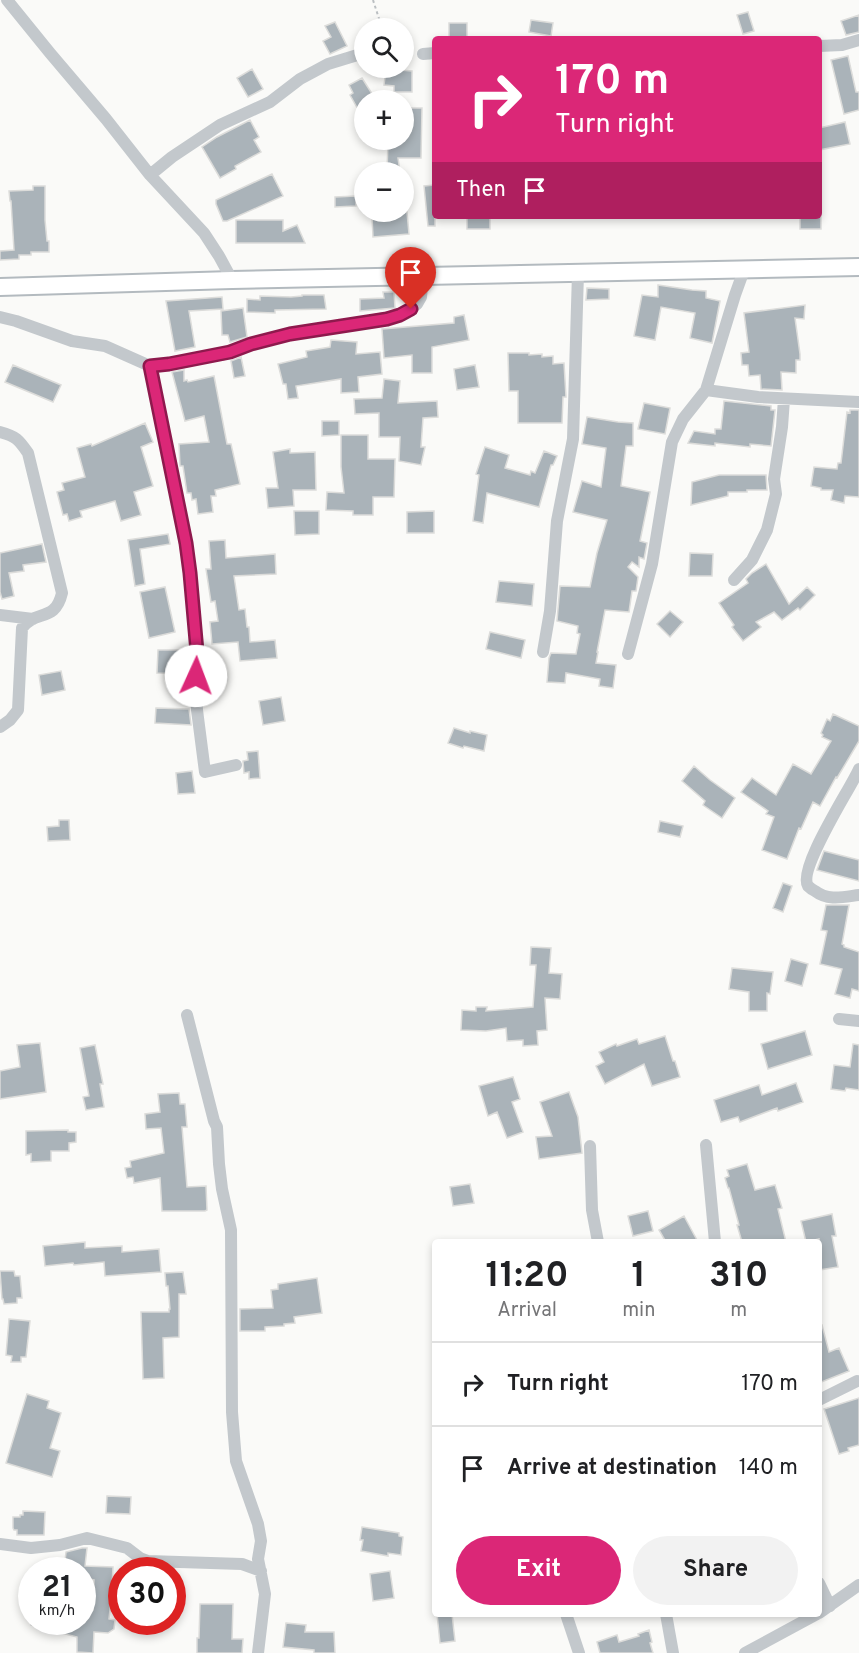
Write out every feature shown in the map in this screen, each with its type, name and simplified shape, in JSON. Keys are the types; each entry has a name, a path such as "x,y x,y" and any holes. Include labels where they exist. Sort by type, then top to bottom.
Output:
{"main road":[{"path":"0,287 859,267"}],"street":[{"path":"7,0 150,175 204,233 232,280"},
{"path":"822,46 842,45 859,40"},
{"path":"150,175 172,157 220,125 270,102 300,80 328,64 354,56"},
{"path":"628,654 652,564 672,442 683,419 706,390 744,270"},
{"path":"543,652 550,611 557,521 573,439 578,273"},
{"path":"0,317 72,340 105,346 150,366 230,352 290,334 400,315 417,304 421,297 423,277"},
{"path":"150,366 172,469 190,573 198,663 196,690 198,727 205,772 236,765"},
{"path":"706,390 784,399 859,402"},
{"path":"734,580 752,560 767,530 776,494 774,479 784,399"},
{"path":"0,432 18,439 28,453 62,593 59,604 51,612 27,621 22,628 18,710 0,727"},
{"path":"0,615 33,619"},
{"path":"859,769 823,832 806,881 809,887 823,897 859,895"},
{"path":"187,1015 217,1127 221,1181 231,1230 232,1412 236,1461 258,1524 261,1541 258,1559 265,1594 258,1653"},
{"path":"839,1019 859,1021"},
{"path":"706,1145 715,1239"},
{"path":"590,1146 592,1210 597,1239"},
{"path":"822,1398 857,1381"},
{"path":"0,1544 31,1548 60,1545 87,1538 127,1548 140,1558 148,1560 242,1564 261,1571"},
{"path":"822,1611 859,1585"},
{"path":"567,1617 579,1653"},
{"path":"666,1617 672,1653"},
{"path":"745,1653 811,1617"}],"path":[{"path":"373,0 379,18"}],"building":[{"path":"748,12 754,31 743,34 737,15"},
{"path":"859,15 859,32 846,35 841,21"},
{"path":"531,20 553,23 551,36 529,32"},
{"path":"335,22 347,46 330,54 323,41 331,37 325,26"},
{"path":"449,23 467,23 467,36 449,36"},
{"path":"848,56 856,92 859,92 859,110 844,114 831,60"},
{"path":"252,69 263,89 248,97 237,78"},
{"path":"362,78 370,90 354,90 354,102 350,95 353,93 349,85"},
{"path":"385,78 412,78 412,90 394,90 394,86 384,85"},
{"path":"414,108 422,108 421,158 398,158 399,162 387,162 388,150 414,150"},
{"path":"250,120 259,137 254,140 261,152 235,166 236,169 220,178 202,147"},
{"path":"845,122 850,144 822,149 822,127"},
{"path":"272,174 283,196 223,221 216,200"},
{"path":"432,185 432,219 435,219 435,226 428,226 424,186"},
{"path":"33,186 45,186 45,220 49,252 31,252 31,255 19,255 19,259 0,260 0,251 14,250 9,191 33,190"},
{"path":"354,196 354,206 335,207 335,197"},
{"path":"467,219 490,219 490,229 467,229"},
{"path":"800,219 821,219 821,229 800,229"},
{"path":"236,220 283,220 283,231 297,225 305,243 236,243"},
{"path":"372,222 408,222 409,234 373,237"},
{"path":"658,285 706,291 706,298 720,301 712,343 690,338 695,313 661,307 655,340 634,336 642,295 658,297"},
{"path":"587,288 609,289 609,299 586,300"},
{"path":"383,292 394,292 395,308 360,311 360,299 384,298"},
{"path":"324,295 326,309 275,310 275,313 247,312 247,299 260,300 260,296"},
{"path":"222,297 223,309 189,311 195,347 175,351 166,301"},
{"path":"805,305 804,319 795,318 800,354 800,360 796,360 796,373 781,372 782,390 761,389 760,375 749,376 748,365 742,365 741,353 749,352 744,313"},
{"path":"243,308 247,337 230,342 228,335 222,335 221,311"},
{"path":"464,315 469,340 432,347 432,373 412,373 412,355 384,358 382,329 454,323 454,317"},
{"path":"331,340 357,342 356,354 380,352 382,374 358,377 359,392 341,393 341,379 296,386 298,398 288,399 286,384 283,384 278,364 307,357 306,351 330,347"},
{"path":"508,353 542,354 542,357 553,356 553,364 564,363 566,397 563,397 562,423 518,423 518,391 509,391"},
{"path":"241,357 245,376 234,378 231,361"},
{"path":"13,365 61,385 53,402 5,382"},
{"path":"475,365 479,387 457,390 454,369"},
{"path":"184,370 184,381 188,382 214,376 227,444 231,444 240,484 215,490 216,496 211,496 213,512 198,514 196,499 192,500 191,493 187,493 183,466 180,466 179,444 209,442 204,416 185,421 172,372"},
{"path":"384,379 400,381 398,403 437,401 438,417 423,418 421,447 425,447 421,465 399,461 400,437 379,437 379,413 355,414 354,399 382,398"},
{"path":"724,401 771,406 771,410 775,410 771,446 750,444 750,447 715,443 715,446 688,443 694,431 715,434 715,429 721,429"},
{"path":"644,403 670,408 665,434 638,429"},
{"path":"850,410 859,410 859,497 845,496 844,503 831,500 833,490 821,490 821,488 811,486 814,467 837,469 838,463 841,463 847,412 850,413"},
{"path":"587,417 633,423 633,446 626,446 621,486 650,492 640,541 647,543 644,559 639,557 639,567 632,562 628,567 638,577 636,591 632,591 629,612 605,610 597,652 596,663 616,665 613,688 599,686 600,679 566,673 565,683 547,682 551,653 576,654 580,634 577,633 578,626 557,621 560,586 590,587 607,520 573,512 582,481 601,487 606,448 582,444"},
{"path":"322,421 339,421 339,435 322,436"},
{"path":"145,423 153,442 141,447 153,486 134,492 141,515 121,521 115,501 80,511 82,517 69,521 67,514 63,515 57,492 64,490 62,483 85,477 77,448 91,444 92,446"},
{"path":"341,435 368,435 368,459 395,459 394,497 373,497 373,515 353,515 353,511 326,510 327,492 344,493"},
{"path":"485,447 509,455 505,468 530,475 531,471 535,473 544,451 557,456 551,465 539,507 487,493 483,523 473,521 479,475 476,474"},
{"path":"290,449 290,453 315,452 316,490 293,490 294,506 268,508 266,488 278,488 273,452"},
{"path":"719,475 766,475 767,490 728,492 728,496 691,505 692,482"},
{"path":"294,511 319,511 319,534 295,535"},
{"path":"434,511 434,533 407,533 407,512"},
{"path":"168,534 170,544 140,549 145,584 135,586 128,540"},
{"path":"225,540 226,558 275,554 276,574 234,576 239,610 245,609 250,642 275,640 277,658 240,661 238,642 212,644 210,622 218,621 215,601 211,602 206,569 211,569 209,541"},
{"path":"42,544 46,562 23,565 24,571 9,573 14,596 2,599 0,553"},
{"path":"690,553 713,554 712,576 689,576"},
{"path":"766,564 789,604 807,587 815,595 800,610 798,608 782,620 774,612 756,622 761,627 743,641 732,627 734,625 719,603 748,583 746,579"},
{"path":"499,581 534,584 532,606 496,602"},
{"path":"165,587 175,632 149,638 140,592"},
{"path":"670,611 683,622 670,637 657,624"},
{"path":"490,632 525,640 521,658 486,649"},
{"path":"158,650 189,650 189,674 157,673"},
{"path":"61,671 65,690 42,695 39,675"},
{"path":"281,697 285,721 263,725 259,701"},
{"path":"156,708 189,709 191,725 155,723"},
{"path":"833,714 859,726 859,741 820,806 813,802 801,829 799,828 787,859 762,850 774,817 766,814 768,811 741,792 752,778 776,795 793,764 811,774 831,741 822,737 821,733 827,719 830,721"},
{"path":"454,728 487,735 484,751 448,743"},
{"path":"258,751 260,778 249,779 249,772 244,773 243,761 248,760 247,752"},
{"path":"694,766 735,798 722,818 703,805 705,801 682,781"},
{"path":"192,771 195,793 178,794 176,773"},
{"path":"59,820 69,820 70,840 48,841 47,827 59,826"},
{"path":"660,821 683,826 680,837 658,832"},
{"path":"824,851 859,860 859,881 817,870"},
{"path":"783,883 792,886 783,912 773,908"},
{"path":"826,905 849,905 842,944 844,947 859,952 859,991 852,989 850,998 835,994 842,969 820,964 827,931 821,930"},
{"path":"531,947 551,948 549,973 562,974 560,999 545,998 547,1030 537,1031 538,1045 523,1046 523,1040 507,1041 506,1028 486,1031 461,1030 462,1010 476,1011 476,1007 487,1007 486,1011 533,1007 536,965 530,965"},
{"path":"791,959 808,964 802,986 785,981"},
{"path":"732,968 773,972 770,994 767,993 767,1011 749,1011 749,992 729,989"},
{"path":"805,1031 812,1055 768,1069 761,1044"},
{"path":"665,1036 680,1077 652,1086 644,1064 605,1084 596,1066 604,1062 599,1052 616,1044 617,1046 637,1039 639,1044"},
{"path":"40,1043 46,1092 0,1099 0,1071 20,1067 17,1045"},
{"path":"853,1044 859,1045 859,1090 831,1089 834,1065 850,1067"},
{"path":"95,1045 103,1084 100,1084 104,1107 86,1110 83,1097 89,1096 80,1048"},
{"path":"513,1077 520,1099 512,1102 523,1132 507,1138 497,1112 488,1116 479,1086"},
{"path":"796,1083 803,1102 778,1111 777,1108 740,1122 738,1117 721,1122 714,1100 759,1085 762,1095"},
{"path":"569,1092 578,1117 582,1153 539,1159 536,1137 552,1136 540,1102"},
{"path":"179,1093 180,1104 185,1104 187,1127 182,1127 187,1187 206,1186 207,1210 205,1211 162,1211 160,1178 134,1183 133,1177 127,1178 125,1168 131,1167 130,1161 164,1153 161,1128 146,1129 145,1114 160,1112 158,1094"},
{"path":"68,1130 68,1132 76,1132 76,1142 69,1143 69,1151 51,1151 51,1161 31,1162 31,1154 26,1155 26,1131"},
{"path":"747,1164 755,1190 775,1185 782,1208 778,1209 785,1239 741,1239 725,1178 729,1176 727,1170"},
{"path":"470,1184 474,1203 453,1206 450,1187"},
{"path":"648,1211 653,1231 633,1236 628,1216"},
{"path":"832,1214 836,1236 832,1236 838,1267 822,1270 822,1239 805,1239 801,1221"},
{"path":"684,1216 696,1239 664,1239 659,1230"},
{"path":"85,1242 85,1248 122,1246 122,1252 159,1249 161,1272 105,1276 104,1262 45,1266 43,1246"},
{"path":"0,1271 14,1271 15,1276 20,1276 22,1298 17,1298 17,1303 4,1304"},
{"path":"183,1272 186,1294 179,1294 179,1337 163,1338 164,1378 143,1379 141,1312 169,1312 165,1273"},
{"path":"317,1278 322,1313 294,1317 295,1323 265,1327 265,1331 240,1331 240,1309 273,1308 271,1290 278,1289 278,1284"},
{"path":"9,1319 30,1321 26,1357 21,1357 21,1362 11,1362 12,1356 6,1355"},
{"path":"822,1325 829,1352 839,1348 849,1371 822,1382"},
{"path":"27,1394 49,1401 47,1408 61,1413 50,1448 60,1451 52,1477 6,1463"},
{"path":"859,1398 859,1445 839,1454 824,1409"},
{"path":"107,1496 131,1497 130,1514 106,1513"},
{"path":"23,1511 45,1512 44,1535 17,1535 17,1530 13,1528 13,1517 20,1517"},
{"path":"362,1527 399,1533 399,1536 403,1537 401,1555 388,1553 388,1556 361,1551"},
{"path":"87,1548 86,1557 65,1557 66,1552"},
{"path":"96,1566 108,1567 108,1633 96,1632"},
{"path":"390,1571 394,1598 373,1601 370,1574"},
{"path":"200,1604 233,1604 232,1639 243,1639 242,1653 197,1653"},
{"path":"437,1617 452,1617 455,1641 440,1643"},
{"path":"286,1623 306,1625 305,1632 334,1632 335,1653 314,1653 314,1650 283,1647"},
{"path":"649,1630 653,1653 600,1653 597,1642 617,1635 619,1642 639,1636 638,1634"},
{"path":"69,1635 94,1635 93,1653 77,1652 77,1637"}],"route":[{"path":"196,676 197,642 186,543 150,366 230,352 290,334 387,319 411,309"}]}
